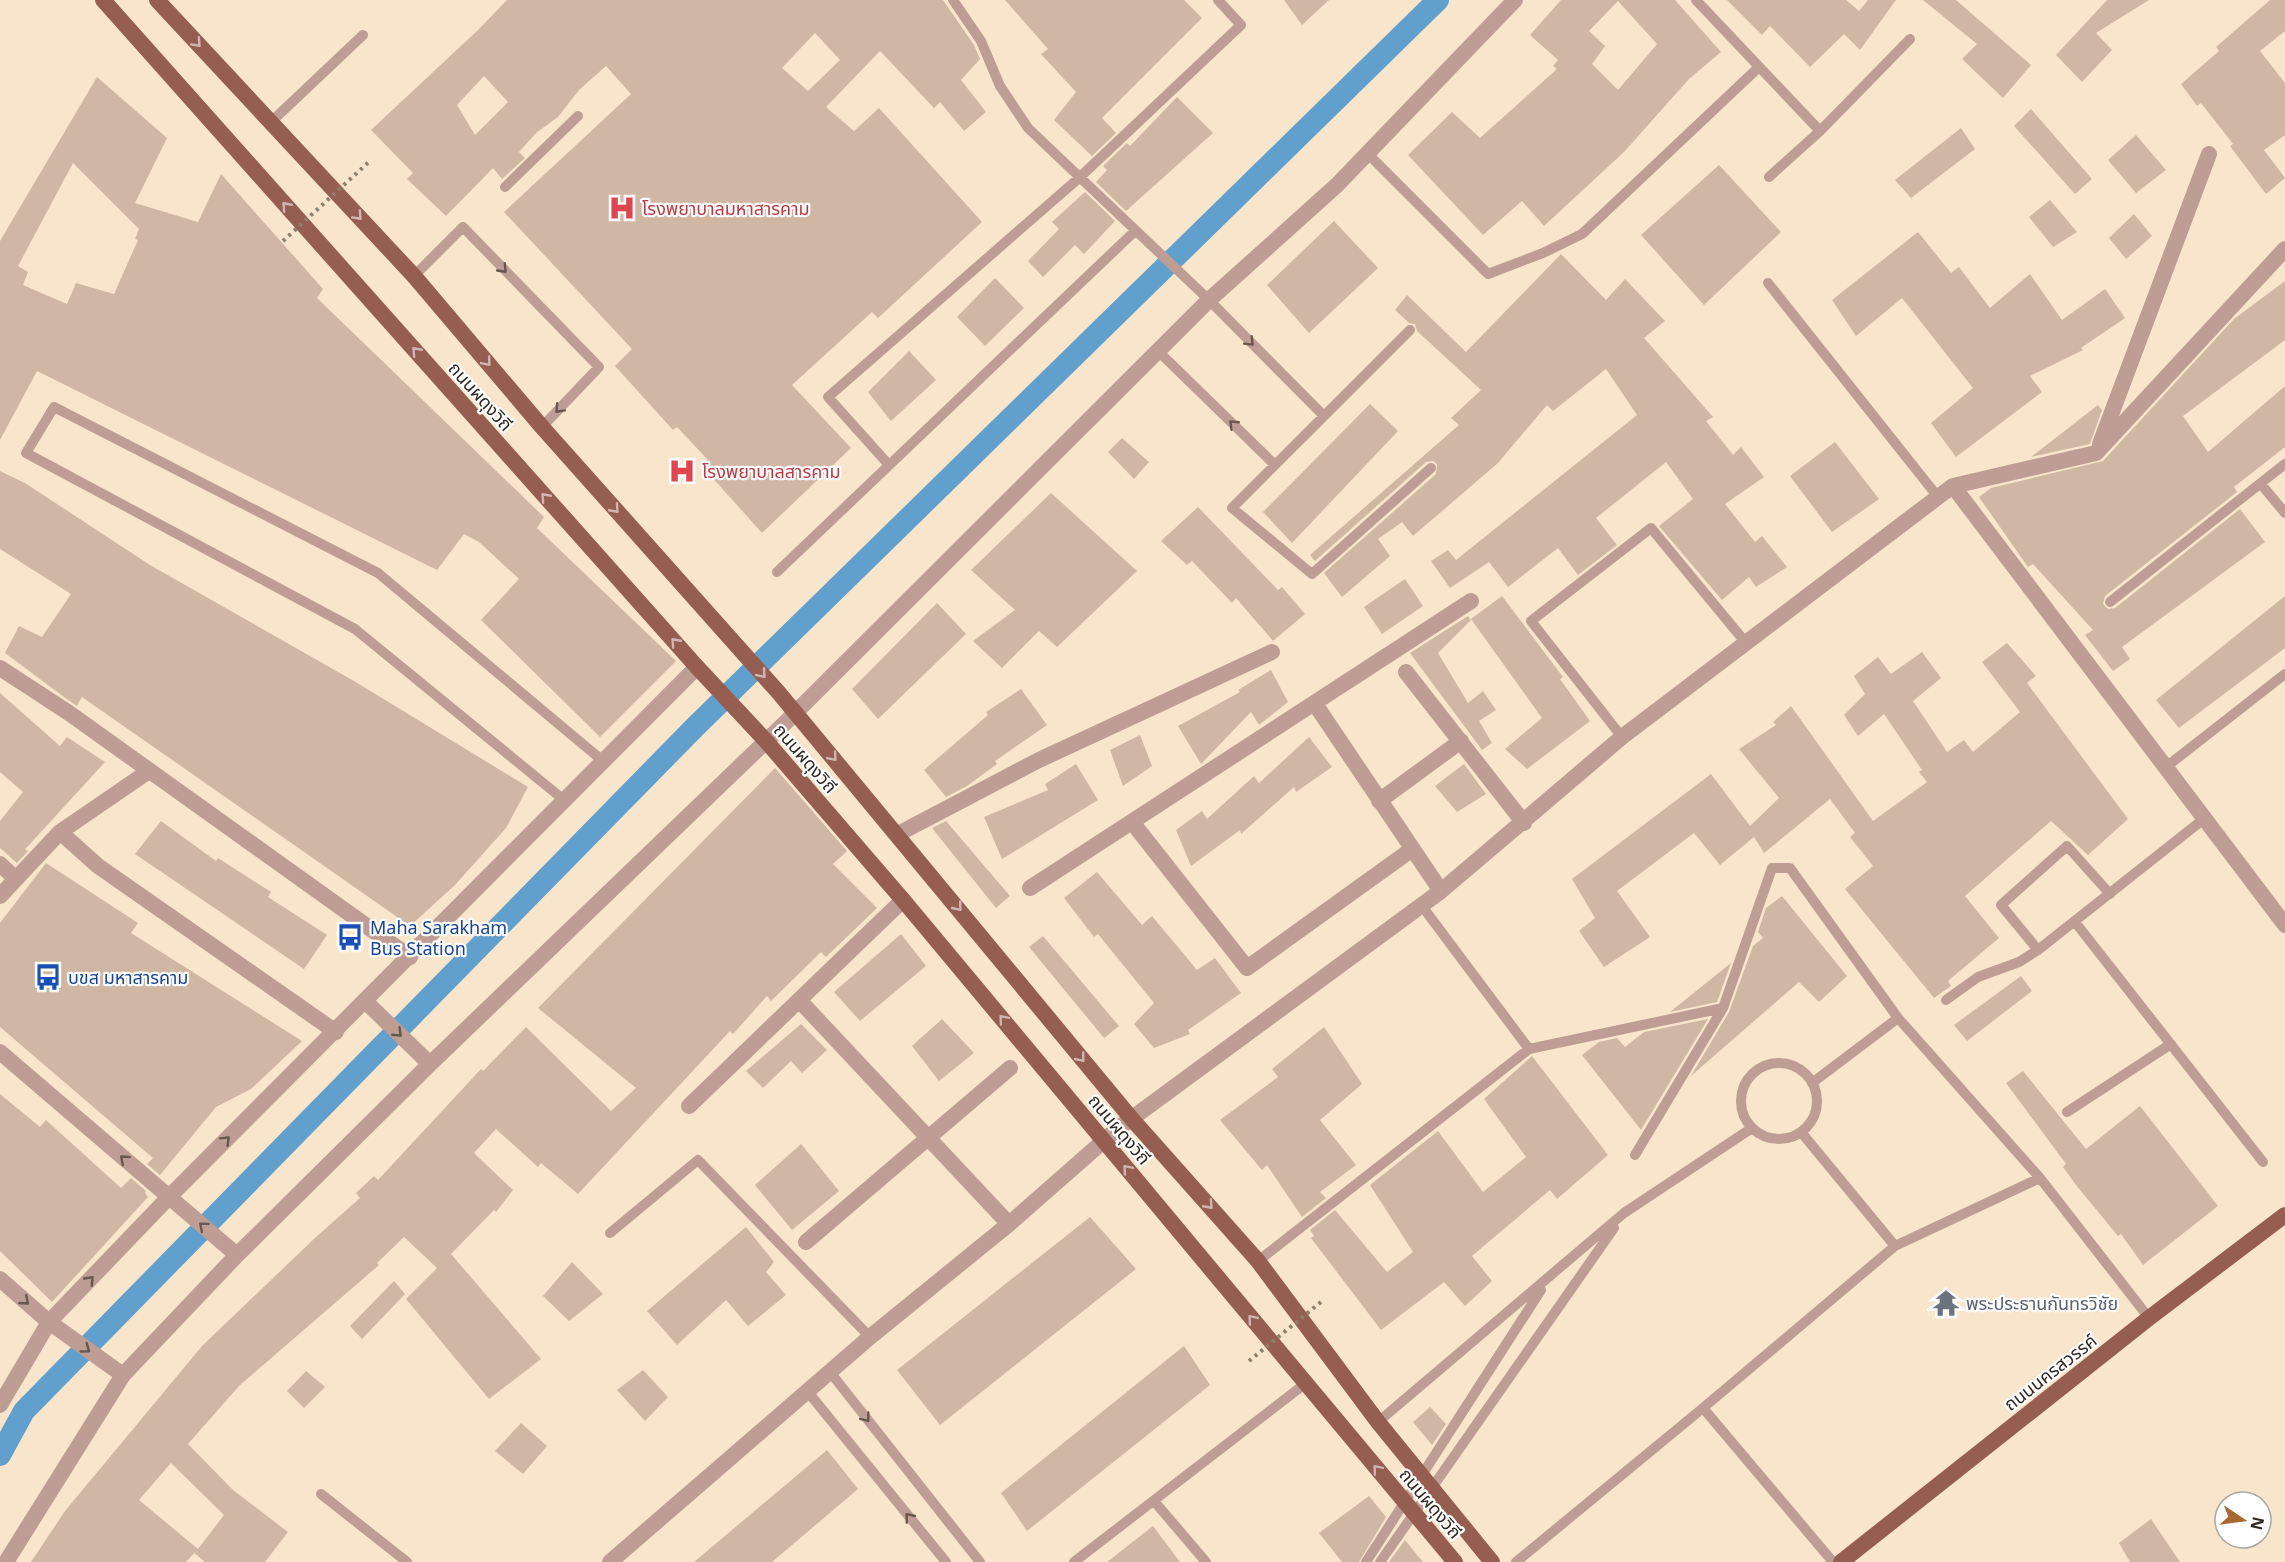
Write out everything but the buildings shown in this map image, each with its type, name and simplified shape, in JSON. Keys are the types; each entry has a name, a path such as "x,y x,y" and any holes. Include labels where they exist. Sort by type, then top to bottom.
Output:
{"main road":[{"name":"ถนนผดุงวิถี","path":"103,0 697,667 766,741 903,900 1455,1562"},
{"name":"ถนนผดุงวิถี","path":"157,0 414,276 542,427 779,693 1131,1118 1258,1262 1378,1422 1492,1562"},
{"name":"ถนนนครสวรรค์","path":"1840,1562 2149,1318 2285,1215"}],"street":[{"path":"6,1562 123,1375 237,1255 430,1064 766,741 1209,300 1337,185 1515,0"},
{"path":"2096,453 2209,154"},
{"path":"610,1562 870,1337 1009,1224 1131,1118 1422,906 1524,823 1622,737 1938,497 1953,486 2096,453 2285,249"},
{"path":"1953,486 2285,925"},
{"path":"1030,888 1471,601"},
{"path":"898,834 1039,760 1272,652"},
{"path":"0,1405 49,1322 168,1197 366,1002 697,667"},
{"path":"0,668 410,957"},
{"path":"1406,672 1524,823"},
{"path":"1315,704 1411,850 1441,891"},
{"path":"1378,801 1461,741"},
{"path":"0,896 60,832 149,771"},
{"path":"1132,822 1247,968 1411,850"},
{"path":"60,832 98,866 336,1032"},
{"path":"0,864 15,878"},
{"path":"689,1106 903,900"},
{"path":"799,1000 1009,1224"},
{"path":"366,1002 430,1064"},
{"path":"0,1052 237,1255"},
{"path":"806,1242 1011,1068"},
{"path":"0,1280 49,1322 123,1375"}],"lane":[{"path":"889,465 828,397 1079,178 1241,25 1218,0"},
{"path":"1696,0 1820,131"},
{"path":"960,2 981,41 1000,86 1028,128 1209,300 1324,417"},
{"path":"271,122 363,35"},
{"path":"1769,177 1820,131 1910,39"},
{"path":"1368,154 1488,274 1543,253 1582,234 1759,67"},
{"path":"505,187 578,116"},
{"path":"414,276 463,227 599,367 542,427"},
{"path":"777,572 1138,234"},
{"path":"1768,284 1938,497"},
{"path":"1410,330 1232,508 1312,574 1431,468"},
{"path":"1158,351 1275,465"},
{"path":"564,800 355,629 26,453 54,407 378,573 603,761"},
{"path":"2110,602 2285,464"},
{"path":"2261,484 2285,513"},
{"path":"1622,737 1531,621 1651,528 1746,643"},
{"path":"2166,767 2285,674"},
{"path":"1946,999 1978,977 2019,962 2038,950 2205,818"},
{"path":"2038,950 2001,904 2067,846 2110,894"},
{"path":"1635,1155 1723,1008 1772,868 1790,868 1898,1018 2040,1178 2149,1318"},
{"path":"1422,906 1529,1049"},
{"path":"2075,922 2263,1162"},
{"path":"1258,1262 1529,1049 1723,1008"},
{"path":"1812,1083 1898,1018"},
{"path":"2067,1112 2171,1044"},
{"path":"1788,1064 1797,1068 1812,1083 1817,1104 1814,1115 1801,1132 1781,1139 1770,1138 1752,1128 1742,1109 1741,1098 1749,1078 1756,1070 1766,1065 1788,1064"},
{"path":"1378,1422 1548,1280 1624,1213 1752,1128"},
{"path":"1801,1132 1895,1246"},
{"path":"610,1233 698,1161 870,1337"},
{"path":"1516,1562 1895,1246 2040,1178"},
{"path":"1380,1562 1624,1213"},
{"path":"1366,1562 1548,1280"},
{"path":"830,1372 980,1562"},
{"path":"1074,1562 1306,1383"},
{"path":"808,1392 946,1562"},
{"path":"1702,1408 1833,1562"},
{"path":"321,1494 407,1562"},
{"path":"1154,1501 1206,1562"}],"path":[{"path":"283,241 371,160"},
{"path":"1249,1361 1321,1302"}],"waterway":[{"path":"0,1455 24,1411 695,727 1438,0"}],"place":[{"name":"โรงพยาบาลมหาสารคาม","path":"622,208"},
{"name":"โรงพยาบาลสารคาม","path":"682,471"},
{"name":"Maha Sarakham Bus Station","path":"350,937"},
{"name":"บขส มหาสารคาม","path":"48,977"},
{"name":"พระประธานกันทรวิชัย","path":"1946,1303"}]}
